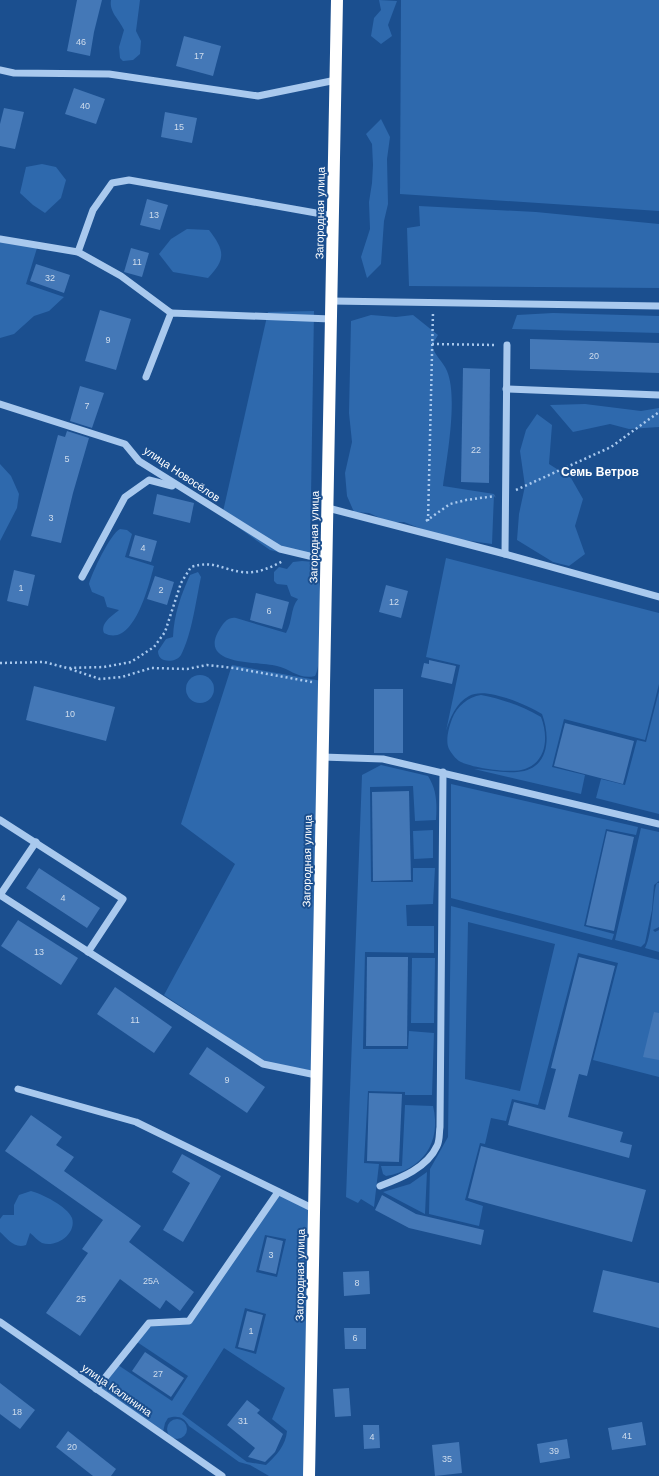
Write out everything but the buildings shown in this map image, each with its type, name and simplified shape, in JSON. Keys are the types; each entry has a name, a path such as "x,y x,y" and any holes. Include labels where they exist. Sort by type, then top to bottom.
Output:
{"highway":[{"name":"Загородная улица","path":"309,1476 337,0"}],"street":[{"path":"0,70 14,73 109,74 258,96 336,80"},
{"path":"78,252 93,210 112,183 129,180 333,216"},
{"path":"0,239 78,252 121,276 171,312 331,319"},
{"path":"331,300 659,306"},
{"path":"146,377 171,312"},
{"path":"504,554 507,345"},
{"path":"506,389 659,395"},
{"name":"улица Новосёлов","path":"0,404 125,444 139,461 178,487 280,549 326,560"},
{"path":"82,577 125,497 148,480 178,487"},
{"path":"328,508 403,529 504,554 659,597"},
{"path":"322,757 382,759 443,772 659,824"},
{"path":"380,1186 405,1176 428,1160 438,1145 440,1127 443,772"},
{"path":"0,820 123,900 88,952"},
{"path":"36,842 0,895 263,1064 316,1075"},
{"path":"18,1090 136,1122 314,1209"},
{"path":"96,1389 149,1323 189,1321 278,1192"},
{"name":"улица Калинина","path":"0,1322 222,1476"}],"path":[{"path":"430,536 428,520 433,302"},
{"path":"432,344 507,345"},
{"path":"403,529 428,520 450,504 466,500 504,495 611,447 659,412"},
{"path":"67,668 104,668 131,662 148,651 165,632 181,583 190,568 204,563 242,572 259,571 297,553"},
{"path":"0,663 44,662 100,679 122,677 151,668 186,669 207,665 234,668 324,684"}],"shaded area":[{"path":"111,0 140,0 136,31 141,41 140,54 133,60 123,61 120,58 119,47 124,30 111,8"},
{"path":"379,0 397,1 388,25 392,36 381,44 371,36 374,18 381,10"},
{"path":"401,0 659,0 659,211 400,194"},
{"path":"381,119 390,137 387,159 388,204 384,221 381,264 367,278 361,257 370,229 369,202 373,165 372,144 366,134"},
{"path":"42,164 56,167 66,180 61,198 45,213 33,205 20,193 26,167"},
{"path":"419,206 536,212 659,224 659,288 409,286 407,228 420,226"},
{"path":"187,229 209,230 218,244 221,255 220,260 208,278 173,272 159,254 171,239"},
{"path":"0,241 37,248 26,284 64,297 49,311 34,316 14,334 0,338"},
{"path":"314,311 310,559 270,550 222,516 268,312"},
{"path":"553,313 659,316 659,333 512,329 517,315"},
{"path":"371,315 396,317 413,315 438,335 432,345 435,353 447,371 452,396 451,427 443,486 494,494 492,544 442,537 404,522 389,522 369,513 354,512 347,496 345,473 352,442 349,413 351,321"},
{"path":"585,404 641,411 659,408 659,427 629,429 610,424 573,432 550,405"},
{"path":"537,414 552,425 549,464 571,478 583,499 575,526 585,554 569,566 553,562 517,540 519,514 525,486 520,451 526,430"},
{"path":"0,464 11,476 19,494 17,508 0,541"},
{"path":"120,529 127,530 132,534 125,557 154,566 144,599 132,624 124,632 115,635 104,633 103,629 107,620 119,610 107,607 104,597 92,592 89,584 97,563 111,538"},
{"path":"446,558 659,613 659,684 645,740 564,719 552,767 585,775 581,794 474,769 517,772 528,770 536,765 541,759 545,751 546,742 545,723 542,714 526,706 506,698 485,693 469,696 457,707 446,731 460,665 426,657"},
{"path":"293,562 315,562 320,584 321,639 318,668 315,676 304,677 282,667 243,662 222,655 216,649 215,640 221,627 229,619 236,618 286,633 290,624 295,603 298,599 291,596 287,585 277,584 274,581 274,572 279,567 287,569"},
{"path":"198,572 201,577 191,627 185,647 178,658 171,661 166,661 160,657 158,651 166,639 173,637 178,605 190,575"},
{"path":"232,665 322,681 314,1071 264,1062 164,995 235,864 181,824"},
{"path":"200,675 210,679 214,689 210,699 200,703 190,699 186,689 190,679"},
{"path":"659,691 659,814 596,798 601,779 625,785 637,740 646,742"},
{"path":"481,695 512,703 541,717 545,732 544,747 542,754 533,765 525,769 511,771 492,770 465,764 456,759 452,754 448,746 447,738 454,714 467,700"},
{"path":"381,765 428,776 435,792 436,820 415,821 413,786 370,787 371,882 413,882 413,868 435,868 433,904 406,905 407,926 434,926 434,953 365,952 363,1049 408,1049 409,1031 434,1033 432,1095 405,1095 405,1092 368,1091 364,1163 379,1164 374,1207 361,1199 358,1203 346,1197 362,775"},
{"path":"451,784 638,827 636,835 606,829 584,926 614,934 612,940 451,898"},
{"path":"641,828 659,832 659,881 654,885 652,910 645,943 641,947 615,940"},
{"path":"433,830 433,858 414,859 413,831"},
{"path":"657,883 659,883 659,927 653,930 655,932 659,930 659,952 645,948 650,933"},
{"path":"451,906 659,960 659,1077 593,1060 618,963 578,953 538,1105 512,1099 506,1121 491,1118 485,1144 480,1143 465,1200 483,1206 479,1226 429,1214 430,1169 448,1137","holes":["468,922 555,944 520,1091 465,1079"]},
{"path":"412,958 435,958 434,1023 411,1023"},
{"path":"405,1105 433,1106 435,1132 432,1143 419,1161 410,1168 399,1173 386,1176 383,1174 381,1166 402,1166"},
{"path":"427,1172 425,1214 383,1192 410,1184"},
{"path":"31,1191 54,1201 65,1209 72,1218 73,1224 71,1229 59,1242 48,1244 42,1243 30,1233 26,1245 18,1246 12,1243 0,1232 0,1219 3,1215 14,1215 14,1205 19,1195"},
{"path":"280,1195 311,1211 305,1476 269,1476 250,1465 239,1462 180,1418 168,1418 163,1432 100,1388 118,1365 172,1401 188,1376 137,1342 150,1326 189,1324","holes":["265,1235 286,1239 277,1277 256,1272","245,1308 266,1314 256,1354 235,1348","224,1348 285,1388 272,1419 287,1431 285,1441 280,1450 266,1465 247,1462 182,1414"]},
{"path":"177,1419 184,1422 187,1429 184,1436 177,1439 170,1436 167,1429 170,1422"}],"district":[{"name":"Семь Ветров","path":"600,472"}]}
